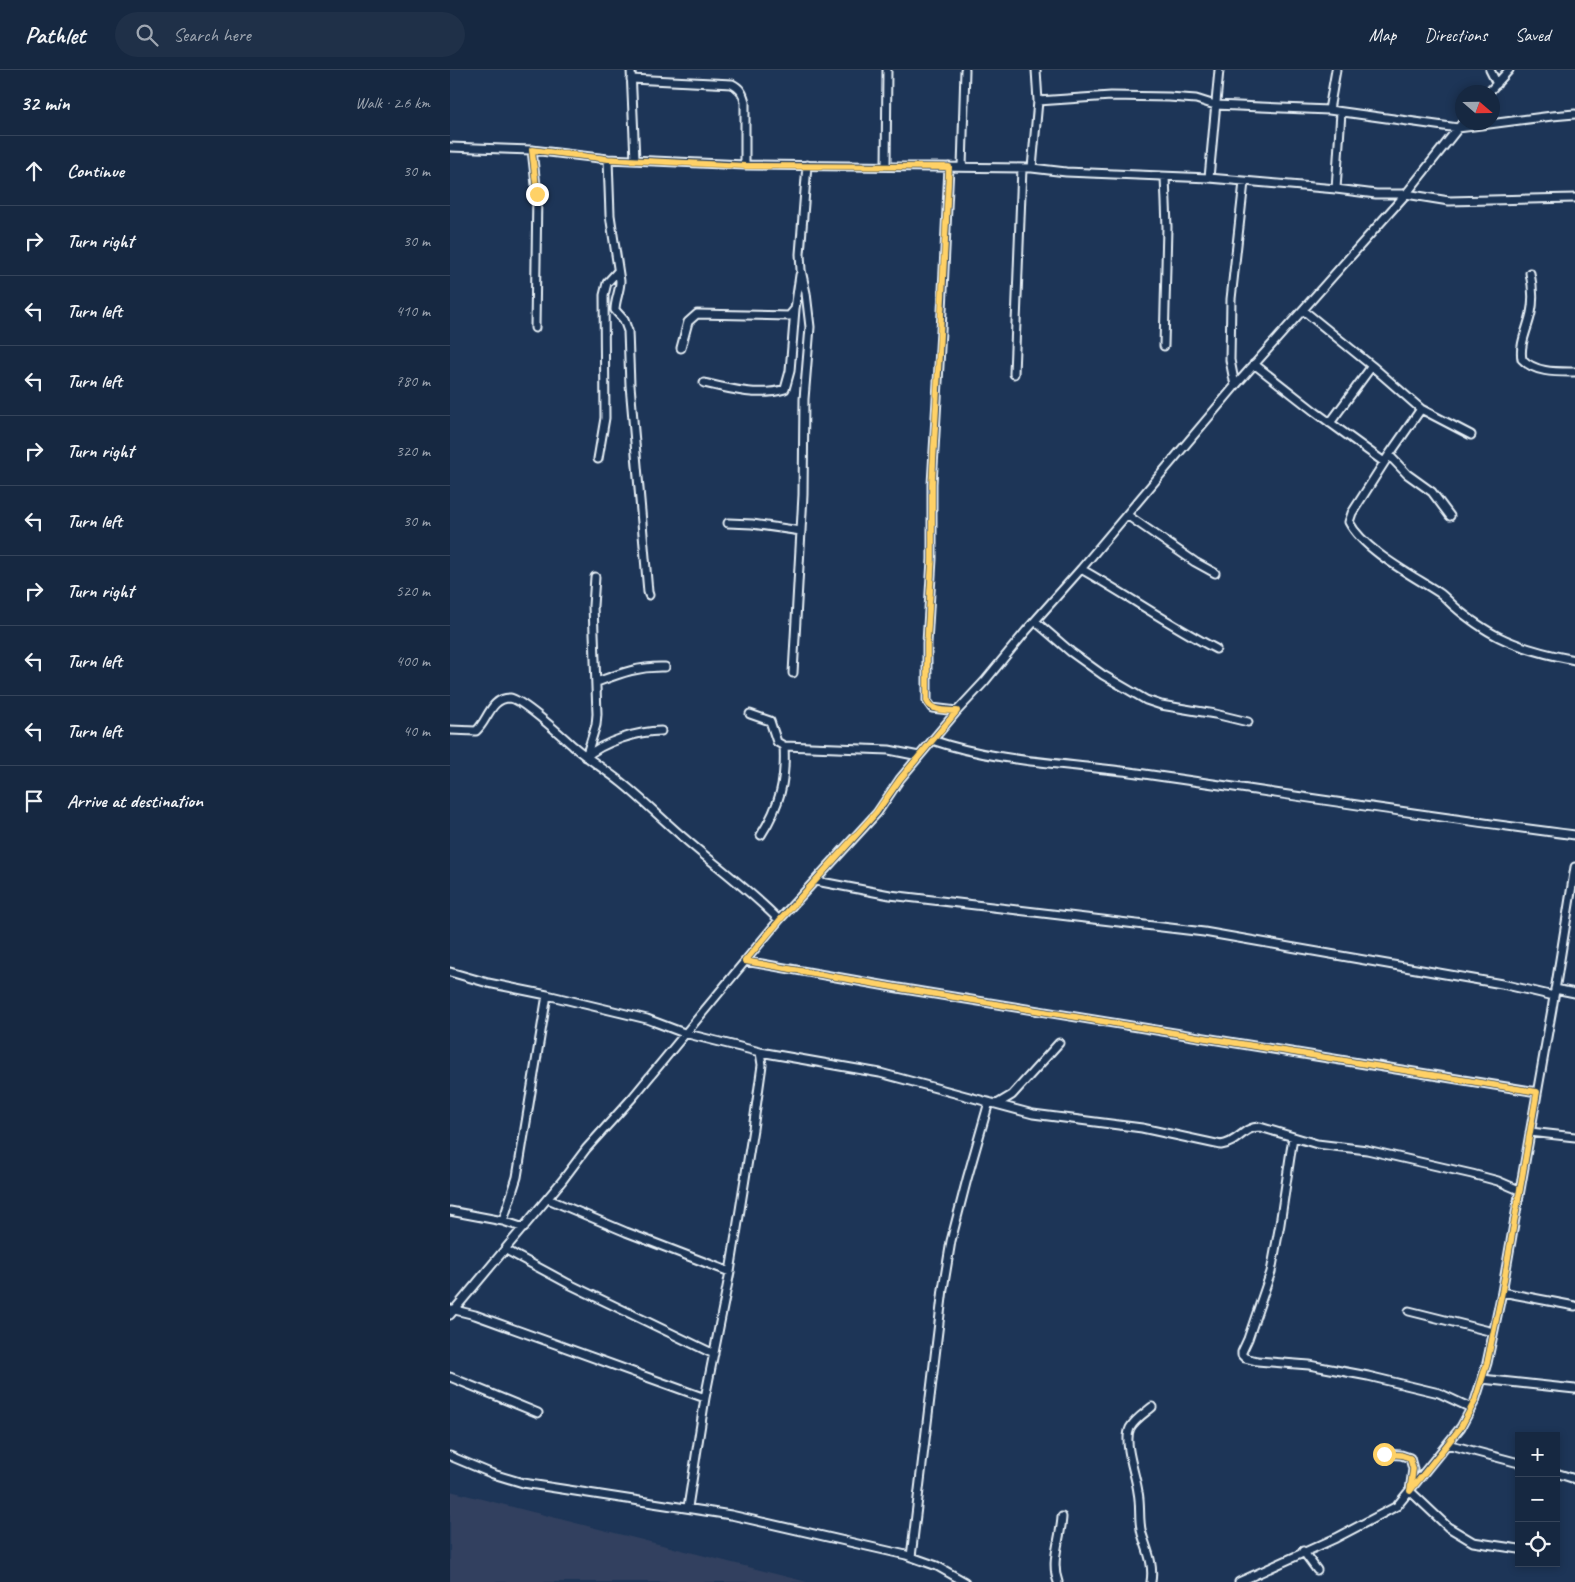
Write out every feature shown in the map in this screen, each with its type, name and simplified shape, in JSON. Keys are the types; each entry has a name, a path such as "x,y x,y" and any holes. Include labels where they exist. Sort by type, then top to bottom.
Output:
{"street":[{"path":"630,70 635,160"},
{"path":"886,166 887,70"},
{"path":"962,167 965,70"},
{"path":"1032,168 1038,101 1036,70"},
{"path":"1209,178 1219,70"},
{"path":"1329,110 1336,70"},
{"path":"1490,70 1496,84 1509,70"},
{"path":"630,80 732,84 738,87 743,94 745,102 745,166"},
{"path":"1038,101 1111,96 1169,97 1196,100 1215,105 1329,110 1455,124"},
{"path":"1336,189 1341,112"},
{"path":"1500,121 1575,114"},
{"path":"452,1311 506,1250 586,1149 633,1097 745,961 876,813 900,779 932,740 1081,569 1254,364 1406,194 1457,130"},
{"path":"450,147 532,150 608,159 745,166 1032,168 1066,172 1209,178 1376,194 1406,194 1449,201 1575,198"},
{"path":"532,150 537,194 535,328"},
{"path":"608,159 610,215 620,288 615,310 624,320 628,331 630,385 648,592 650,595"},
{"path":"704,383 733,389 765,392 785,389 790,371 795,309 801,270 807,165"},
{"path":"949,167 932,484 932,559 927,643 927,701 932,708 957,711"},
{"path":"1014,374 1022,168"},
{"path":"1164,346 1167,228 1165,177"},
{"path":"1235,386 1230,360 1232,299 1244,182"},
{"path":"793,673 803,495 804,399 810,327 801,270"},
{"path":"598,459 605,418 604,295 607,283 618,271"},
{"path":"1530,273 1534,289 1533,304 1521,349 1522,359 1526,364 1545,371 1575,372"},
{"path":"681,348 688,322 697,314 775,317 789,316 795,309"},
{"path":"1303,310 1421,409 1471,435"},
{"path":"1254,364 1384,462"},
{"path":"1330,423 1372,366"},
{"path":"1421,409 1349,517 1352,528 1384,557 1440,594 1455,607 1497,636 1528,649 1575,660"},
{"path":"1389,455 1407,474 1432,492 1450,516"},
{"path":"1127,515 1195,562 1215,573"},
{"path":"728,523 752,524 801,531"},
{"path":"1081,569 1114,587 1178,629 1216,649"},
{"path":"586,757 596,725 597,682 593,606 595,577"},
{"path":"1035,621 1071,652 1103,675 1146,700 1160,705 1215,714 1248,722"},
{"path":"597,682 635,668 650,666 665,668"},
{"path":"450,730 476,731 495,704 500,700 514,699 586,757 621,782 686,840 744,886 780,920"},
{"path":"750,714 770,721 777,742 784,746 889,750 920,756"},
{"path":"586,757 596,748 610,743 646,732 661,731"},
{"path":"932,740 957,749 996,756 1128,772 1575,835"},
{"path":"761,835 776,808 781,792 785,764 784,746"},
{"path":"1239,1582 1336,1538 1397,1506 1461,1427 1475,1401 1482,1379 1502,1292 1575,866"},
{"path":"816,881 890,895 1204,932 1554,993 1575,993"},
{"path":"745,961 898,988 1537,1092"},
{"path":"450,972 488,983 546,994 647,1019 684,1033 760,1052 880,1074 1033,1114 1142,1128 1221,1145 1229,1144 1236,1140 1252,1127 1260,1127 1317,1144 1367,1150 1453,1170 1498,1181 1520,1190"},
{"path":"503,1221 516,1177 546,994"},
{"path":"997,1104 1012,1095 1059,1043"},
{"path":"688,1507 705,1398 730,1272 753,1129 762,1065 760,1052"},
{"path":"911,1557 943,1289 954,1232 989,1102"},
{"path":"1530,1132 1575,1137"},
{"path":"1293,1137 1271,1272 1242,1355 1245,1358 1257,1361 1309,1365 1368,1376 1439,1393 1471,1408"},
{"path":"548,1199 626,1232 730,1272"},
{"path":"450,1212 503,1221 524,1228"},
{"path":"506,1250 569,1284 714,1354"},
{"path":"1502,1292 1575,1306"},
{"path":"452,1311 475,1314 705,1398"},
{"path":"1409,1311 1493,1332"},
{"path":"450,1377 538,1413"},
{"path":"1482,1379 1575,1389"},
{"path":"1151,1582 1150,1554 1139,1520 1139,1493 1129,1450 1128,1436 1135,1421 1152,1407"},
{"path":"1447,1444 1515,1462"},
{"path":"1384,1454 1401,1455 1410,1458 1413,1469 1410,1491"},
{"path":"450,1456 493,1474 523,1483 732,1515 911,1557 937,1566 965,1582"},
{"path":"1560,1474 1575,1478"},
{"path":"1410,1491 1448,1527 1473,1542 1515,1548"},
{"path":"1058,1582 1055,1574 1055,1560 1062,1517"},
{"path":"1303,1552 1317,1570"}],"shaded area":[{"path":"450,1491 807,1582 450,1582"}],"route":[{"path":"537,194 532,150 608,159 745,166 949,167 932,484 932,559 927,643 927,701 932,708 957,711 900,779 876,813 745,961 898,988 1537,1092 1502,1292 1487,1363 1475,1401 1461,1427 1410,1491 1413,1469 1410,1458 1401,1455 1384,1454"}]}
